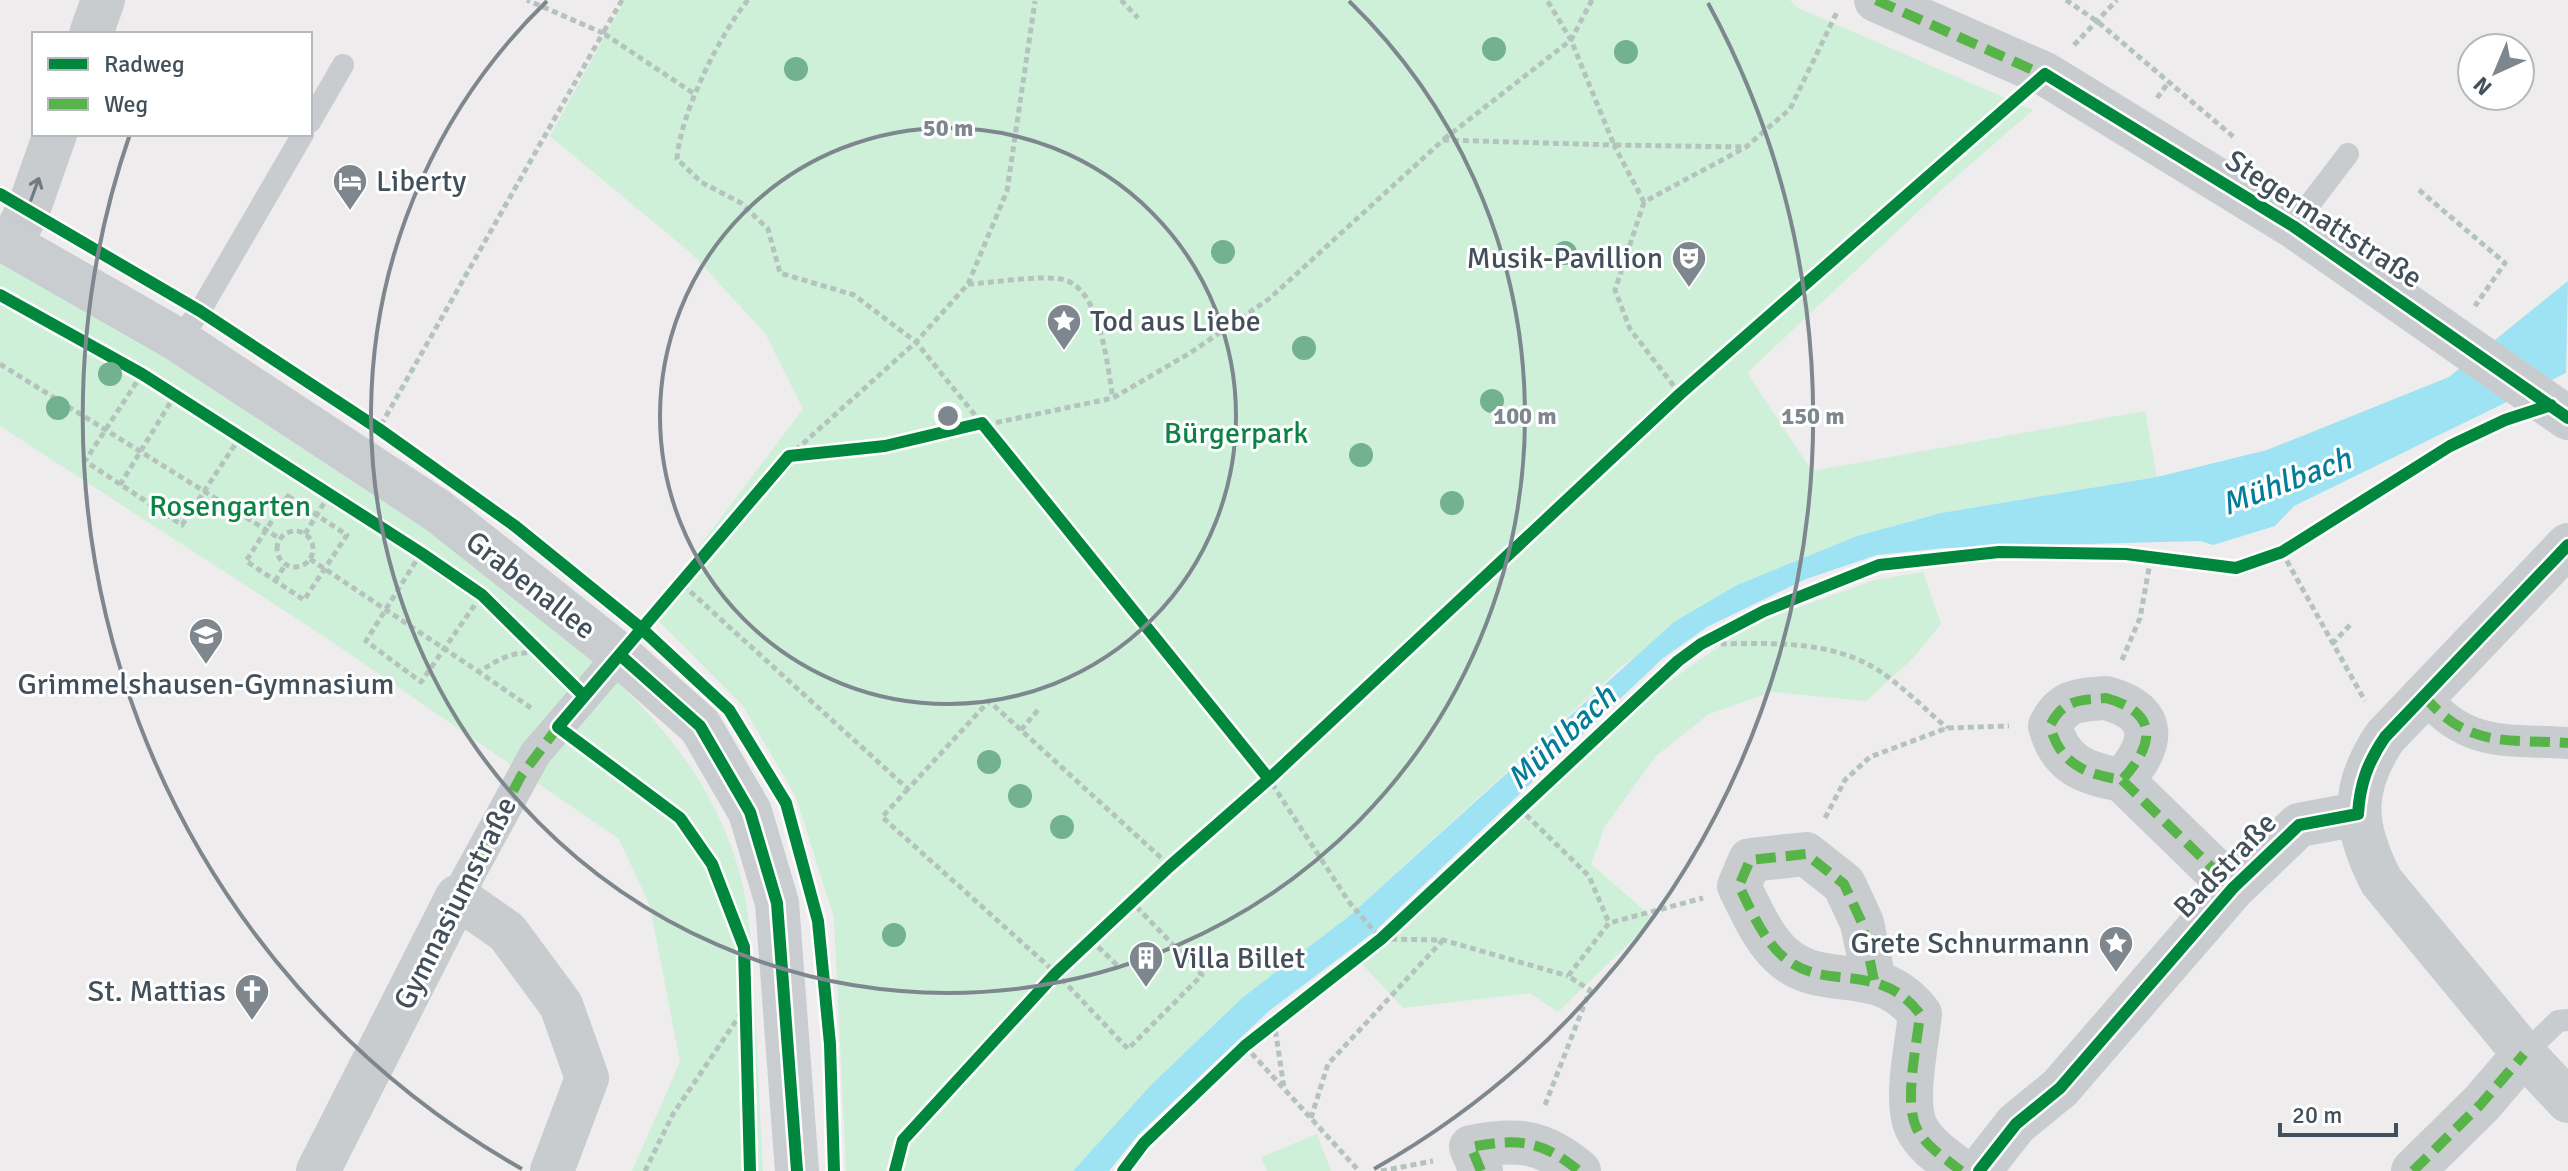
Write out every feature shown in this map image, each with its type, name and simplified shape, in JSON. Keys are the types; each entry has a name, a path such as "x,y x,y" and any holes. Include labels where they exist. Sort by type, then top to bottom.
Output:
{"main road":[{"name":"Grabenallee","path":"6,240 178,340 631,642 700,726 750,812 777,903 797,1171"}],"street":[{"path":"92,32 103,0"},
{"name":"Stegermattstraße","path":"1876,0 2045,74 2293,226 2560,412"},
{"path":"6,240 29,208 54,136"},
{"path":"2568,545 2385,737 2369,761 2360,789 2358,814 2365,850 2381,881 2524,1054 2568,1101"},
{"name":"Gymnasiumstraße","path":"318,1171 521,776 558,727 631,642"},
{"path":"2424,696 2443,719 2477,738 2568,743"},
{"path":"2122,780 2148,743 2148,728 2140,716 2106,698 2076,700 2064,705 2050,726 2054,740 2071,763 2103,777 2122,780 2233,888"},
{"name":"Badstraße","path":"1979,1171 2016,1124 2060,1088 2233,888 2299,825 2358,814"},
{"path":"1874,980 1862,923 1844,884 1806,854 1750,860 1739,886 1759,925 1787,960 1820,973 1874,980 1908,998 1920,1014 1911,1107 1916,1128 1931,1147 1961,1171"},
{"path":"457,897 507,932 561,1005 587,1078 552,1171"},
{"path":"2413,1171 2481,1104 2524,1054"},
{"path":"1476,1159 1507,1140 1542,1146 1579,1171"}],"lane":[{"path":"312,119 343,65"},
{"path":"178,340 200,311 302,136"},
{"path":"2293,226 2348,154"},
{"path":"2524,1054 2565,1016"}],"path":[{"path":"527,0 603,33 696,95"},
{"path":"379,429 622,0"},
{"path":"748,0 734,17 696,95 677,159 701,182 741,203 768,229 780,273 854,295 916,342 1269,779 1349,902 1381,939 1443,940 1568,976 1590,990 1546,1097 1542,1146"},
{"path":"631,642 683,585 789,456 916,342 968,284 1007,191 1033,0"},
{"path":"1121,0 1138,18"},
{"path":"1547,0 1571,40 1614,145 1644,202"},
{"path":"789,456 885,446 982,423 1113,398 1190,353 1269,299 1443,140 1571,40 1592,0"},
{"path":"1680,394 1630,329 1615,290 1644,202 1746,147 1790,109 1843,0"},
{"path":"2066,0 2098,22 2247,148"},
{"path":"2045,74 2117,0"},
{"path":"1443,140 1746,147"},
{"path":"2419,190 2505,263 2453,337"},
{"path":"968,284 1063,279 1087,296 1099,329 1113,398"},
{"path":"0,364 279,538"},
{"path":"142,374 85,461 182,525 240,437"},
{"path":"120,485 175,395"},
{"path":"305,534 329,495"},
{"path":"288,496 318,516 347,535 304,600 246,561 288,496"},
{"path":"291,531 305,534 313,546 310,559 299,567 285,565 276,551 279,538 291,531"},
{"path":"2282,552 2385,737"},
{"path":"421,553 366,641 421,682 482,595"},
{"path":"2106,698 2140,618 2151,557"},
{"path":"310,559 445,647 558,727"},
{"path":"275,581 285,565"},
{"path":"683,585 908,789"},
{"path":"2332,644 2350,625"},
{"path":"1701,644 1785,644 1839,651 1880,671 1947,728"},
{"path":"479,672 505,654 522,651 545,654"},
{"path":"1132,902 1202,975 1128,1049 1056,973 882,817 989,701 1170,866"},
{"path":"1021,730 1038,710"},
{"path":"1806,854 1845,780 1870,757 1947,728 2050,726"},
{"path":"1519,808 1589,876 1609,923"},
{"path":"1568,976 1609,923 1739,886"},
{"path":"1091,940 1120,968"},
{"path":"1311,1118 1328,1064 1443,940"},
{"path":"1161,1004 1168,1011"},
{"path":"645,1171 673,1114 746,1006"},
{"path":"1274,1021 1284,1089"},
{"path":"1245,1046 1359,1171"},
{"path":"1381,1171 1445,1158 1476,1159"}],"green space":[{"name":"Bürgerpark","path":"625,0 1790,0 1798,8 2033,110 1941,190 1747,373 1812,471 2145,411 2157,477 1941,513 1857,536 1737,585 1622,666 1348,917 1242,998 1151,1085 1073,1171 846,1171 834,918 796,797 743,706 650,612 803,409 765,333 692,254 550,136"},
{"name":"Rosengarten","path":"0,261 196,375 386,498 507,588 574,643 607,672 666,734 713,806 731,846 743,886 751,948 763,1171 632,1171 680,1062 650,906 619,839 328,639 0,426"},
{"path":"1923,572 1941,624 1914,657 1866,701 1772,692 1709,714 1656,756 1605,826 1591,864 1654,919 1558,1012 1530,993 1403,1008 1361,963 1652,693 1752,624 1875,580"},
{"path":"1317,1134 1331,1171 1267,1171 1261,1157"}],"water":[{"name":"Mühlbach","path":"2568,281 2566,373 2294,506 2275,526 2213,545 2200,541 1945,548 1877,555 1806,579 1707,627 1662,659 1374,932 1269,1011 1138,1135 1109,1171 1073,1171 1151,1085 1242,998 1348,917 1674,622 1737,585 1857,536 1941,513 2157,477 2267,450 2449,377"}],"marked path":[{"path":"1876,0 2051,78"},
{"path":"2424,696 2440,713 2472,733 2506,740 2568,743"},
{"path":"2106,698 2136,712 2146,732 2141,755 2122,780 2076,765 2060,750 2050,726 2067,706 2106,698"},
{"path":"457,897 521,776 561,723"},
{"path":"2122,780 2233,888"},
{"path":"1874,980 1862,923 1844,884 1806,854 1750,860 1739,886 1759,925 1778,952 1802,969 1888,987 1904,997 1920,1014 1911,1088 1913,1116 1925,1140 1961,1171"},
{"path":"2413,1171 2481,1104 2524,1054"},
{"path":"1481,1171 1471,1147 1516,1142 1541,1147 1579,1171"}],"cycle path":[{"path":"895,1171 903,1140 1056,973 1269,779 1680,394 2045,74 2293,226 2568,418"},
{"path":"0,194 200,311 379,429 515,526 642,629 729,710 786,803 818,921 830,1044 834,1171"},
{"path":"0,295 142,374 421,553 482,595 583,695"},
{"path":"1123,1171 1144,1143 1245,1046 1381,939 1678,661 1701,644 1764,611 1879,565 1999,552 2126,554 2236,568 2282,552 2450,446 2505,420 2551,405"},
{"path":"750,1171 744,947 712,864 680,818 558,727 789,456 885,446 982,423 1269,779"},
{"path":"1979,1171 2016,1124 2060,1088 2233,888 2299,825 2358,814 2366,773 2385,737 2568,545"},
{"path":"620,655 700,726 750,812 777,903 797,1171"}],"place":[{"name":"Liberty","path":"350,212"},
{"name":"Musik-Pavillion","path":"1689,289"},
{"name":"Tod aus Liebe","path":"1064,352"},
{"name":"Grimmelshausen-Gymnasium","path":"206,666"},
{"name":"Grete Schnurmann","path":"2116,974"},
{"name":"Villa Billet","path":"1146,989"},
{"name":"St. Mattias","path":"252,1022"}]}
